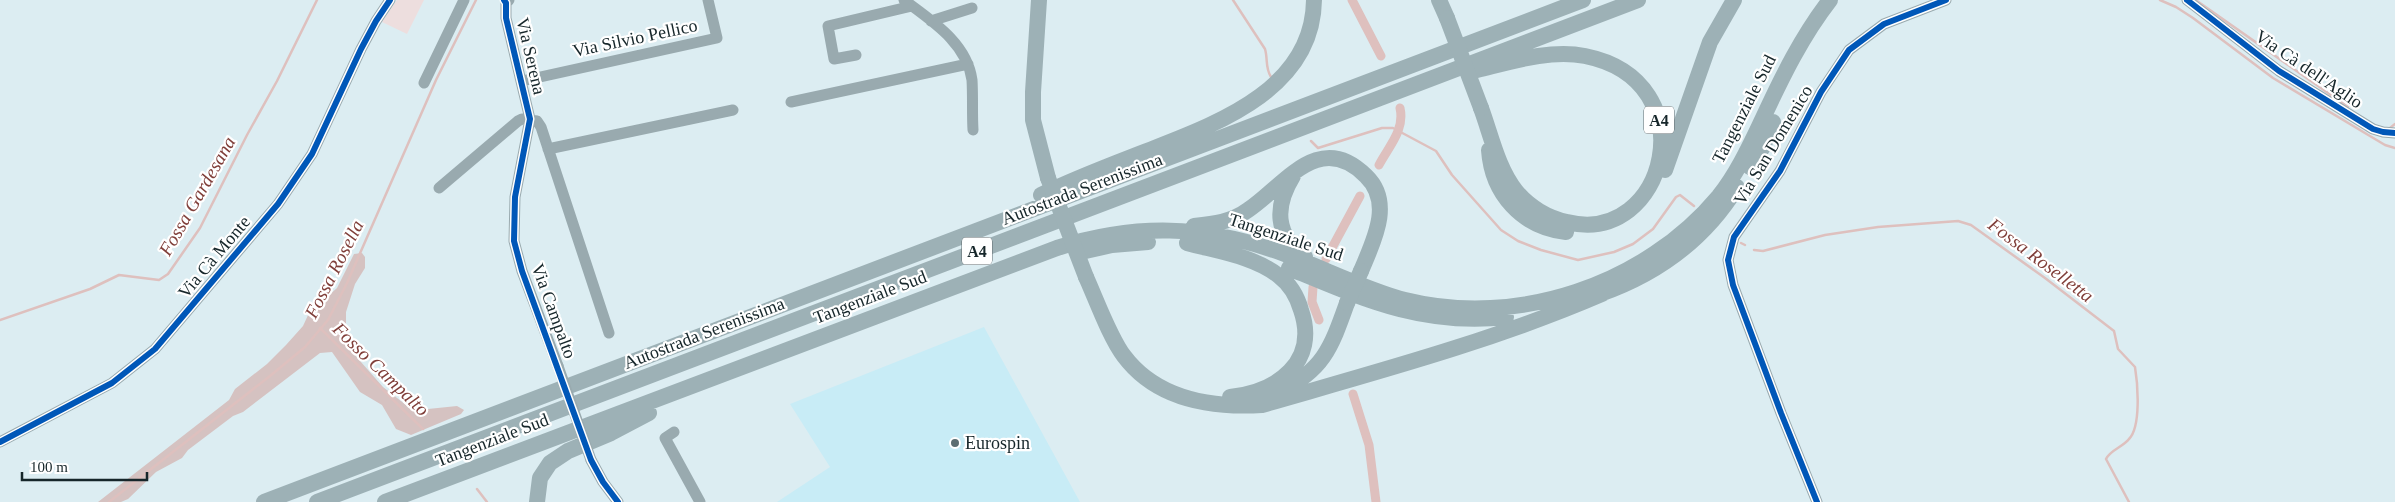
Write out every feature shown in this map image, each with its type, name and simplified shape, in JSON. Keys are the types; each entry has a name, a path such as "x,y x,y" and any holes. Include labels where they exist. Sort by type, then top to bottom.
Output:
{"highway":[{"path":"1039,0 1033,120 1048,178 1086,277 1123,356 1143,377 1164,391 1188,400 1223,405 1262,405 1561,311 1602,294"},
{"name":"A4","path":"983,228 1028,201 1066,183 1213,125 1245,107 1273,86 1290,67 1303,45 1310,28 1314,0"},
{"name":"A4","path":"1400,90 1530,58 1558,54 1584,56 1606,62 1626,72 1642,88 1659,118 1662,137 1661,154 1651,184 1633,206 1621,215 1607,221 1591,224 1574,224 1552,219 1529,205 1516,191 1488,130 1480,108 1447,18 1439,0"},
{"name":"Autostrada Serenissima","path":"264,502 1583,0"},
{"name":"Autostrada Serenissima","path":"317,502 1638,0"},
{"name":"A4","path":"1488,130 1490,163 1497,185 1508,201 1522,215 1548,228 1569,232 1590,231 1617,224 1641,209 1658,186 1710,42 1734,0"},
{"name":"Tangenziale Sud","path":"385,502 1057,248 1103,235 1144,230 1199,232 1224,236 1282,253 1404,300 1451,308 1489,308 1545,301 1586,289 1625,272 1667,243 1719,196 1747,154 1799,46 1830,0"},
{"name":"Tangenziale Sud","path":"414,502 1063,257 1131,243 1186,243 1252,254 1400,311 1456,319 1511,317 1544,311 1602,294 1634,280 1675,256 1702,233 1728,202 1763,147 1773,121 1806,54 1844,0"},
{"path":"1144,230 1207,225 1236,217 1248,210 1292,172 1305,164 1323,159 1344,161 1362,172 1374,185 1380,201 1380,217 1332,345 1315,367 1300,381 1265,398 1223,405"},
{"path":"1305,164 1293,177 1284,194 1280,218 1288,242 1320,268"},
{"path":"1143,377 1204,395 1226,397 1250,395 1274,385 1284,377 1301,356 1307,338 1304,316 1297,297 1289,284 1272,271 1256,263 1186,243"},
{"path":"537,502 540,478 550,463 568,451 611,433 649,413"}],"street":[{"name":"Via Cà Monte","path":"0,442 112,383 155,349 278,204 312,154 376,21 390,0"},
{"path":"424,83 464,0"},
{"name":"Via Silvio Pellico","path":"522,81 717,38 708,0"},
{"name":"Via San Domenico","path":"1817,502 1733,285 1728,260 1734,237 1780,171 1822,92 1849,50 1884,24 1946,0"},
{"name":"Via Cà dell'Aglio","path":"2187,0 2279,71 2373,129 2395,133"},
{"name":"Via Serena","path":"506,1 506,18 530,119 537,121 541,127 609,333"},
{"path":"856,55 834,59 828,26 908,3 959,47 968,64 972,80 973,130"},
{"path":"931,21 972,8"},
{"path":"791,102 968,64"},
{"path":"548,149 733,110"},
{"path":"439,188 514,124 522,119 530,119"},
{"name":"Via Campalto","path":"530,119 515,197 514,241 522,271 591,460 603,482 618,502"},
{"path":"674,432 665,438 700,502"}],"shaded area":[{"path":"397,0 424,0 407,34 382,22"},
{"path":"362,253 365,257 365,268 355,284 346,312 346,345 383,387 406,405 428,409 457,406 464,410 461,414 411,435 396,429 382,405 360,392 332,352 320,353 243,412 233,416 188,450 182,458 156,472 128,499 121,502 98,502 229,400 235,389 267,364 286,345 303,326 309,313 337,288 354,254"},
{"path":"984,327 1080,502 777,502 830,467 790,404"}],"waterway":[{"name":"Fossa Gardesana","path":"0,320 90,289 119,275 159,280 168,274 200,228 317,0"},
{"name":"Fossa Rosella","path":"109,502 305,347 328,320 347,283 436,80 476,0"},
{"name":"Fossa Roselletta","path":"1233,0 1265,49 1271,77"},
{"path":"1352,0 1381,56"},
{"path":"2160,0 2176,7 2193,18 2273,78 2385,145 2395,148"},
{"path":"2197,1 2348,107"},
{"path":"1379,165 1398,131 1401,116 1400,108"},
{"path":"2390,128 2395,124"},
{"name":"Fossa Roselletta","path":"1311,141 1318,148 1382,128 1393,128 1436,151 1452,175 1501,230 1518,241 1541,250 1578,260 1614,252 1633,244 1653,229 1676,197 1680,195 1694,206"},
{"path":"1326,259 1360,196"},
{"name":"Fossa Roselletta","path":"1754,250 1763,251 1825,235 1878,227 1958,221 1971,225 2114,331 2118,349 2135,367 2138,395 2137,416 2133,433 2129,439 2110,453 2106,459 2129,502"},
{"name":"Fossa Roselletta","path":"1741,243 1745,245"},
{"path":"1313,287 1312,302 1319,320"},
{"name":"Fosso Campalto","path":"320,328 423,429"},
{"path":"1353,394 1369,445 1376,502"},
{"name":"Fosso Campalto","path":"477,489 487,502"}],"cycle path":[{"path":"0,442 112,383 155,349 278,204 312,154 361,49 390,0"},
{"path":"504,0 506,3 506,18 530,119 515,197 514,241 522,271 591,460 603,482 618,502"},
{"path":"1817,502 1733,285 1728,260 1734,237 1780,171 1821,92 1849,50 1884,24 1946,0"},
{"path":"2187,0 2279,71 2373,129 2395,133"}],"place":[{"name":"Eurospin","path":"955,443"}]}
